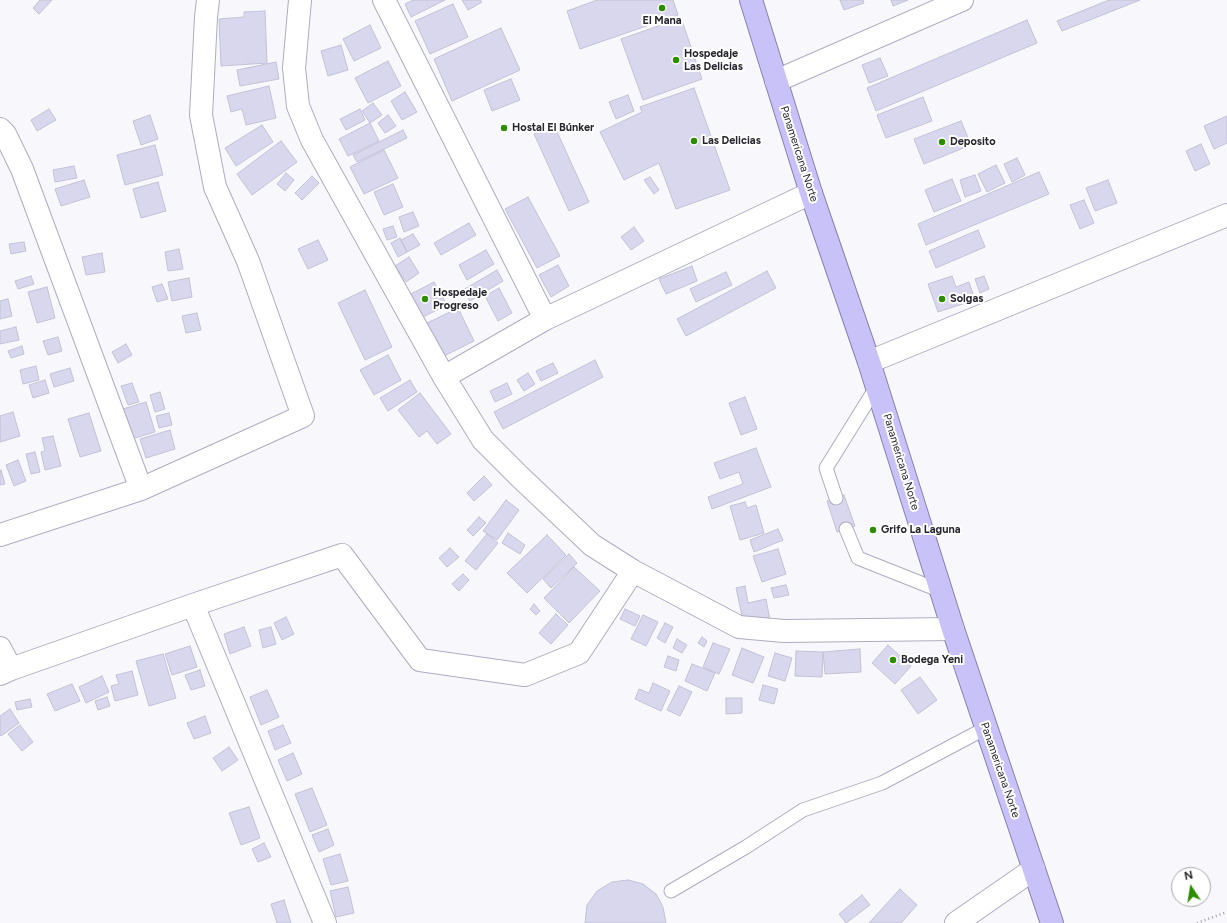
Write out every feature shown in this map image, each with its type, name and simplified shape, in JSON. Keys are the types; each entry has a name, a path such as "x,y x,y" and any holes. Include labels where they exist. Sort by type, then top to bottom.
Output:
{"highway":[{"name":"Panamericana Norte","path":"751,0 811,193 877,386 953,629 1052,923"}],"street":[{"path":"0,535 141,489 303,416 248,261 215,187 201,115 208,0"},
{"path":"300,0 294,68 298,106 312,140 444,377 483,440 519,476 592,546 633,571 739,627 784,631 953,629"},
{"path":"384,0 545,319"},
{"path":"776,81 962,0"},
{"path":"0,129 5,134 25,176 141,489"},
{"path":"444,377 545,319 811,193"},
{"path":"869,362 1227,215"},
{"path":"0,648 6,671 193,605 342,555 420,660 525,675 579,653 633,571"},
{"path":"193,605 325,923"},
{"path":"956,923 1034,869"}],"lane":[{"path":"836,498 826,468 877,386"},
{"path":"846,529 858,558 941,591"},
{"path":"671,891 746,847 803,810 882,783 986,728"}],"path":[{"path":"1197,923 1227,912"}],"building":[{"path":"40,0 52,0 39,14 33,8"},
{"path":"413,0 445,0 411,17 405,4"},
{"path":"462,0 480,0 482,2 468,10"},
{"path":"597,0 673,0 678,15 580,49 567,11"},
{"path":"840,0 863,0 864,3 844,10"},
{"path":"891,0 908,0 893,6"},
{"path":"1109,0 1140,0 1062,31 1057,21"},
{"path":"453,4 468,37 430,54 415,21"},
{"path":"265,11 267,63 221,66 219,19 244,17 244,12"},
{"path":"681,18 702,79 643,100 621,39"},
{"path":"1027,20 1037,43 876,111 867,88"},
{"path":"370,25 381,48 354,61 343,39"},
{"path":"501,28 520,70 452,101 434,59"},
{"path":"341,45 348,70 328,76 321,51"},
{"path":"880,58 888,76 869,83 862,65"},
{"path":"388,61 401,86 368,103 355,78"},
{"path":"276,62 279,79 240,86 237,70"},
{"path":"511,79 520,100 492,111 484,90"},
{"path":"269,86 276,118 246,125 242,109 231,112 227,96"},
{"path":"694,88 730,190 676,209 659,163 624,180 600,132 642,112 640,107"},
{"path":"405,92 417,112 402,120 391,101"},
{"path":"628,95 634,111 616,119 609,102"},
{"path":"923,97 932,121 886,138 877,115"},
{"path":"373,103 382,115 370,123 362,111"},
{"path":"49,109 56,120 37,131 31,120"},
{"path":"360,109 365,120 346,130 340,119"},
{"path":"150,115 158,139 141,145 133,121"},
{"path":"388,115 396,126 385,133 378,123"},
{"path":"1227,116 1227,143 1214,149 1204,126"},
{"name":"Deposito","path":"961,121 971,145 924,164 914,139"},
{"path":"370,123 379,141 348,156 339,139"},
{"path":"262,125 273,142 236,166 225,148"},
{"path":"554,125 589,202 569,211 534,134"},
{"path":"403,130 407,138 357,162 353,155"},
{"path":"281,141 297,162 252,195 237,174"},
{"path":"1201,144 1210,164 1195,171 1186,151"},
{"path":"155,145 163,175 125,185 117,155"},
{"path":"384,150 398,178 364,194 350,167"},
{"path":"1017,158 1025,175 1012,182 1004,164"},
{"path":"996,165 1005,183 987,192 978,174"},
{"path":"74,166 77,178 55,182 53,170"},
{"path":"1039,172 1049,194 926,245 918,224"},
{"path":"286,173 294,180 285,191 277,184"},
{"path":"975,175 981,191 965,197 960,180"},
{"path":"312,176 319,183 302,200 295,193"},
{"path":"650,177 659,190 654,194 644,180"},
{"path":"952,179 961,201 934,212 925,190"},
{"path":"84,180 90,197 61,206 55,189"},
{"path":"1108,180 1117,203 1095,211 1086,188"},
{"path":"158,182 166,211 141,218 133,189"},
{"path":"393,184 403,207 384,215 374,192"},
{"path":"528,197 560,256 537,268 505,209"},
{"path":"1084,200 1094,223 1080,229 1070,205"},
{"path":"413,212 419,226 404,232 399,217"},
{"path":"469,223 476,235 441,255 434,243"},
{"path":"393,226 397,237 387,240 383,229"},
{"path":"634,227 644,241 631,250 621,237"},
{"path":"978,230 985,247 936,268 929,251"},
{"path":"413,234 420,245 407,252 401,240"},
{"path":"400,238 407,252 398,257 391,243"},
{"path":"318,240 328,260 308,269 298,249"},
{"path":"24,242 26,251 11,254 9,244"},
{"path":"179,249 183,269 168,271 165,252"},
{"path":"486,250 494,264 467,280 459,265"},
{"path":"102,253 105,272 86,275 82,257"},
{"path":"409,257 419,273 406,282 395,266"},
{"path":"558,265 569,286 551,297 539,275"},
{"path":"692,266 697,281 666,294 659,279"},
{"path":"497,270 503,281 470,301 463,290"},
{"path":"767,271 776,288 686,336 677,319"},
{"path":"726,272 732,285 696,302 690,289"},
{"path":"31,276 34,284 18,289 15,281"},
{"path":"952,276 956,287 969,282 975,300 938,312 928,284"},
{"path":"984,276 989,289 980,293 975,279"},
{"path":"189,278 192,297 172,301 168,282"},
{"path":"434,282 447,305 421,318 409,295"},
{"path":"162,284 168,299 157,302 152,287"},
{"path":"47,287 55,318 37,323 28,292"},
{"path":"499,288 512,313 498,321 485,296"},
{"path":"365,290 392,347 365,360 338,303"},
{"path":"8,299 12,316 0,319 0,301"},
{"path":"458,308 474,341 438,359 421,326"},
{"path":"197,313 201,330 186,333 182,316"},
{"path":"16,327 19,340 0,344 0,331"},
{"path":"58,337 62,351 48,355 43,341"},
{"path":"126,344 132,355 118,363 112,352"},
{"path":"22,346 24,354 11,358 8,351"},
{"path":"388,355 401,380 374,395 360,370"},
{"path":"595,360 603,377 503,429 494,412"},
{"path":"553,363 558,373 541,381 536,371"},
{"path":"36,366 39,380 23,384 20,370"},
{"path":"70,368 74,381 54,387 50,374"},
{"path":"528,373 535,384 524,391 517,380"},
{"path":"45,380 49,393 33,398 29,385"},
{"path":"410,380 417,392 388,411 380,398"},
{"path":"132,383 139,402 128,405 121,386"},
{"path":"507,383 512,394 495,402 490,391"},
{"path":"160,392 165,409 155,412 150,395"},
{"path":"420,393 451,434 437,444 427,431 419,437 398,410"},
{"path":"745,397 757,429 741,435 729,403"},
{"path":"146,402 155,432 132,439 123,409"},
{"path":"13,412 20,436 0,442 0,416"},
{"path":"89,413 101,451 80,457 68,419"},
{"path":"169,413 172,425 159,428 156,416"},
{"path":"170,430 175,449 146,458 140,439"},
{"path":"53,436 61,466 45,470 41,452 45,451 42,438"},
{"path":"756,448 771,487 712,509 708,497 743,484 739,472 720,479 714,463"},
{"path":"35,452 40,472 31,474 26,454"},
{"path":"18,460 26,481 14,486 6,465"},
{"path":"1,470 5,484 0,485 0,471"},
{"path":"484,476 492,485 474,501 467,493"},
{"path":"844,495 855,526 837,532 827,501"},
{"path":"506,500 519,510 497,540 483,531"},
{"path":"745,502 747,508 756,505 764,533 740,540 730,506"},
{"path":"479,517 486,523 473,536 467,530"},
{"path":"778,529 783,540 754,552 750,540"},
{"path":"508,533 525,545 520,554 502,543"},
{"path":"487,534 498,543 476,570 465,561"},
{"path":"547,535 566,555 527,593 507,573"},
{"path":"450,548 459,557 447,567 439,558"},
{"path":"778,549 786,574 762,582 753,556"},
{"path":"569,554 577,563 551,588 543,579"},
{"path":"574,567 600,591 569,623 544,598"},
{"path":"463,574 469,580 459,591 452,584"},
{"path":"786,585 789,595 774,598 771,588"},
{"path":"745,586 748,603 766,599 770,620 744,625 736,588"},
{"path":"534,604 540,611 536,615 530,609"},
{"path":"625,609 640,616 635,626 620,619"},
{"path":"556,614 568,625 551,644 539,633"},
{"path":"643,615 658,622 646,646 631,639"},
{"path":"286,617 294,634 282,640 274,623"},
{"path":"665,623 673,627 665,643 657,638"},
{"path":"244,627 251,646 230,654 224,634"},
{"path":"271,627 276,644 263,648 259,630"},
{"path":"702,637 707,641 704,647 698,643"},
{"path":"677,639 687,645 682,653 673,648"},
{"path":"713,643 730,649 719,674 703,667"},
{"path":"888,645 911,666 895,684 872,663"},
{"path":"190,646 197,667 172,675 165,654"},
{"path":"742,648 764,657 753,683 732,675"},
{"path":"860,649 861,672 825,674 823,652"},
{"path":"796,651 823,652 822,677 795,676"},
{"path":"775,653 792,658 785,681 768,676"},
{"path":"163,654 176,698 149,706 136,661"},
{"path":"668,656 679,660 676,671 664,667"},
{"path":"692,664 715,673 707,691 685,681"},
{"path":"200,670 205,686 191,690 185,675"},
{"path":"132,671 138,695 115,701 111,686 119,684 116,675"},
{"path":"102,676 109,692 86,703 79,687"},
{"path":"920,677 937,700 918,714 901,690"},
{"path":"653,683 670,691 661,711 635,699 639,689 649,693"},
{"path":"72,684 80,701 55,711 47,694"},
{"path":"763,685 778,689 774,704 759,700"},
{"path":"679,686 692,692 680,716 667,710"},
{"path":"267,690 279,717 261,725 250,697"},
{"path":"107,697 110,706 98,710 95,701"},
{"path":"726,698 742,698 742,713 726,714"},
{"path":"30,699 32,707 17,710 15,702"},
{"path":"10,709 19,723 1,736 0,716"},
{"path":"205,716 211,733 194,739 187,723"},
{"path":"20,725 33,742 22,751 8,734"},
{"path":"283,725 291,743 275,750 268,731"},
{"path":"229,747 238,760 222,771 213,758"},
{"path":"293,753 302,774 287,781 278,760"},
{"path":"312,788 327,825 310,832 295,794"},
{"path":"249,807 260,838 241,845 229,813"},
{"path":"328,829 334,845 319,852 312,835"},
{"path":"264,843 271,857 258,862 252,849"},
{"path":"340,854 348,881 331,885 323,859"},
{"path":"628,880 643,884 656,894 663,907 666,923 585,923 587,905 597,891 612,882"},
{"path":"348,887 354,913 336,917 330,891"},
{"path":"900,889 917,905 901,923 869,923"},
{"path":"862,895 870,905 846,923 839,914"},
{"path":"284,900 291,923 277,923 271,904"}],"place":[{"name":"El Mana","path":"662,8"},
{"name":"Hospedaje Las Delicias","path":"676,60"},
{"name":"Hostal El Búnker","path":"504,128"},
{"name":"Las Delicias","path":"694,141"},
{"name":"Deposito","path":"942,142"},
{"name":"Hospedaje Progreso","path":"425,299"},
{"name":"Solgas","path":"942,299"},
{"name":"Grifo La Laguna","path":"873,530"},
{"name":"Bodega Yeni","path":"893,660"}]}
